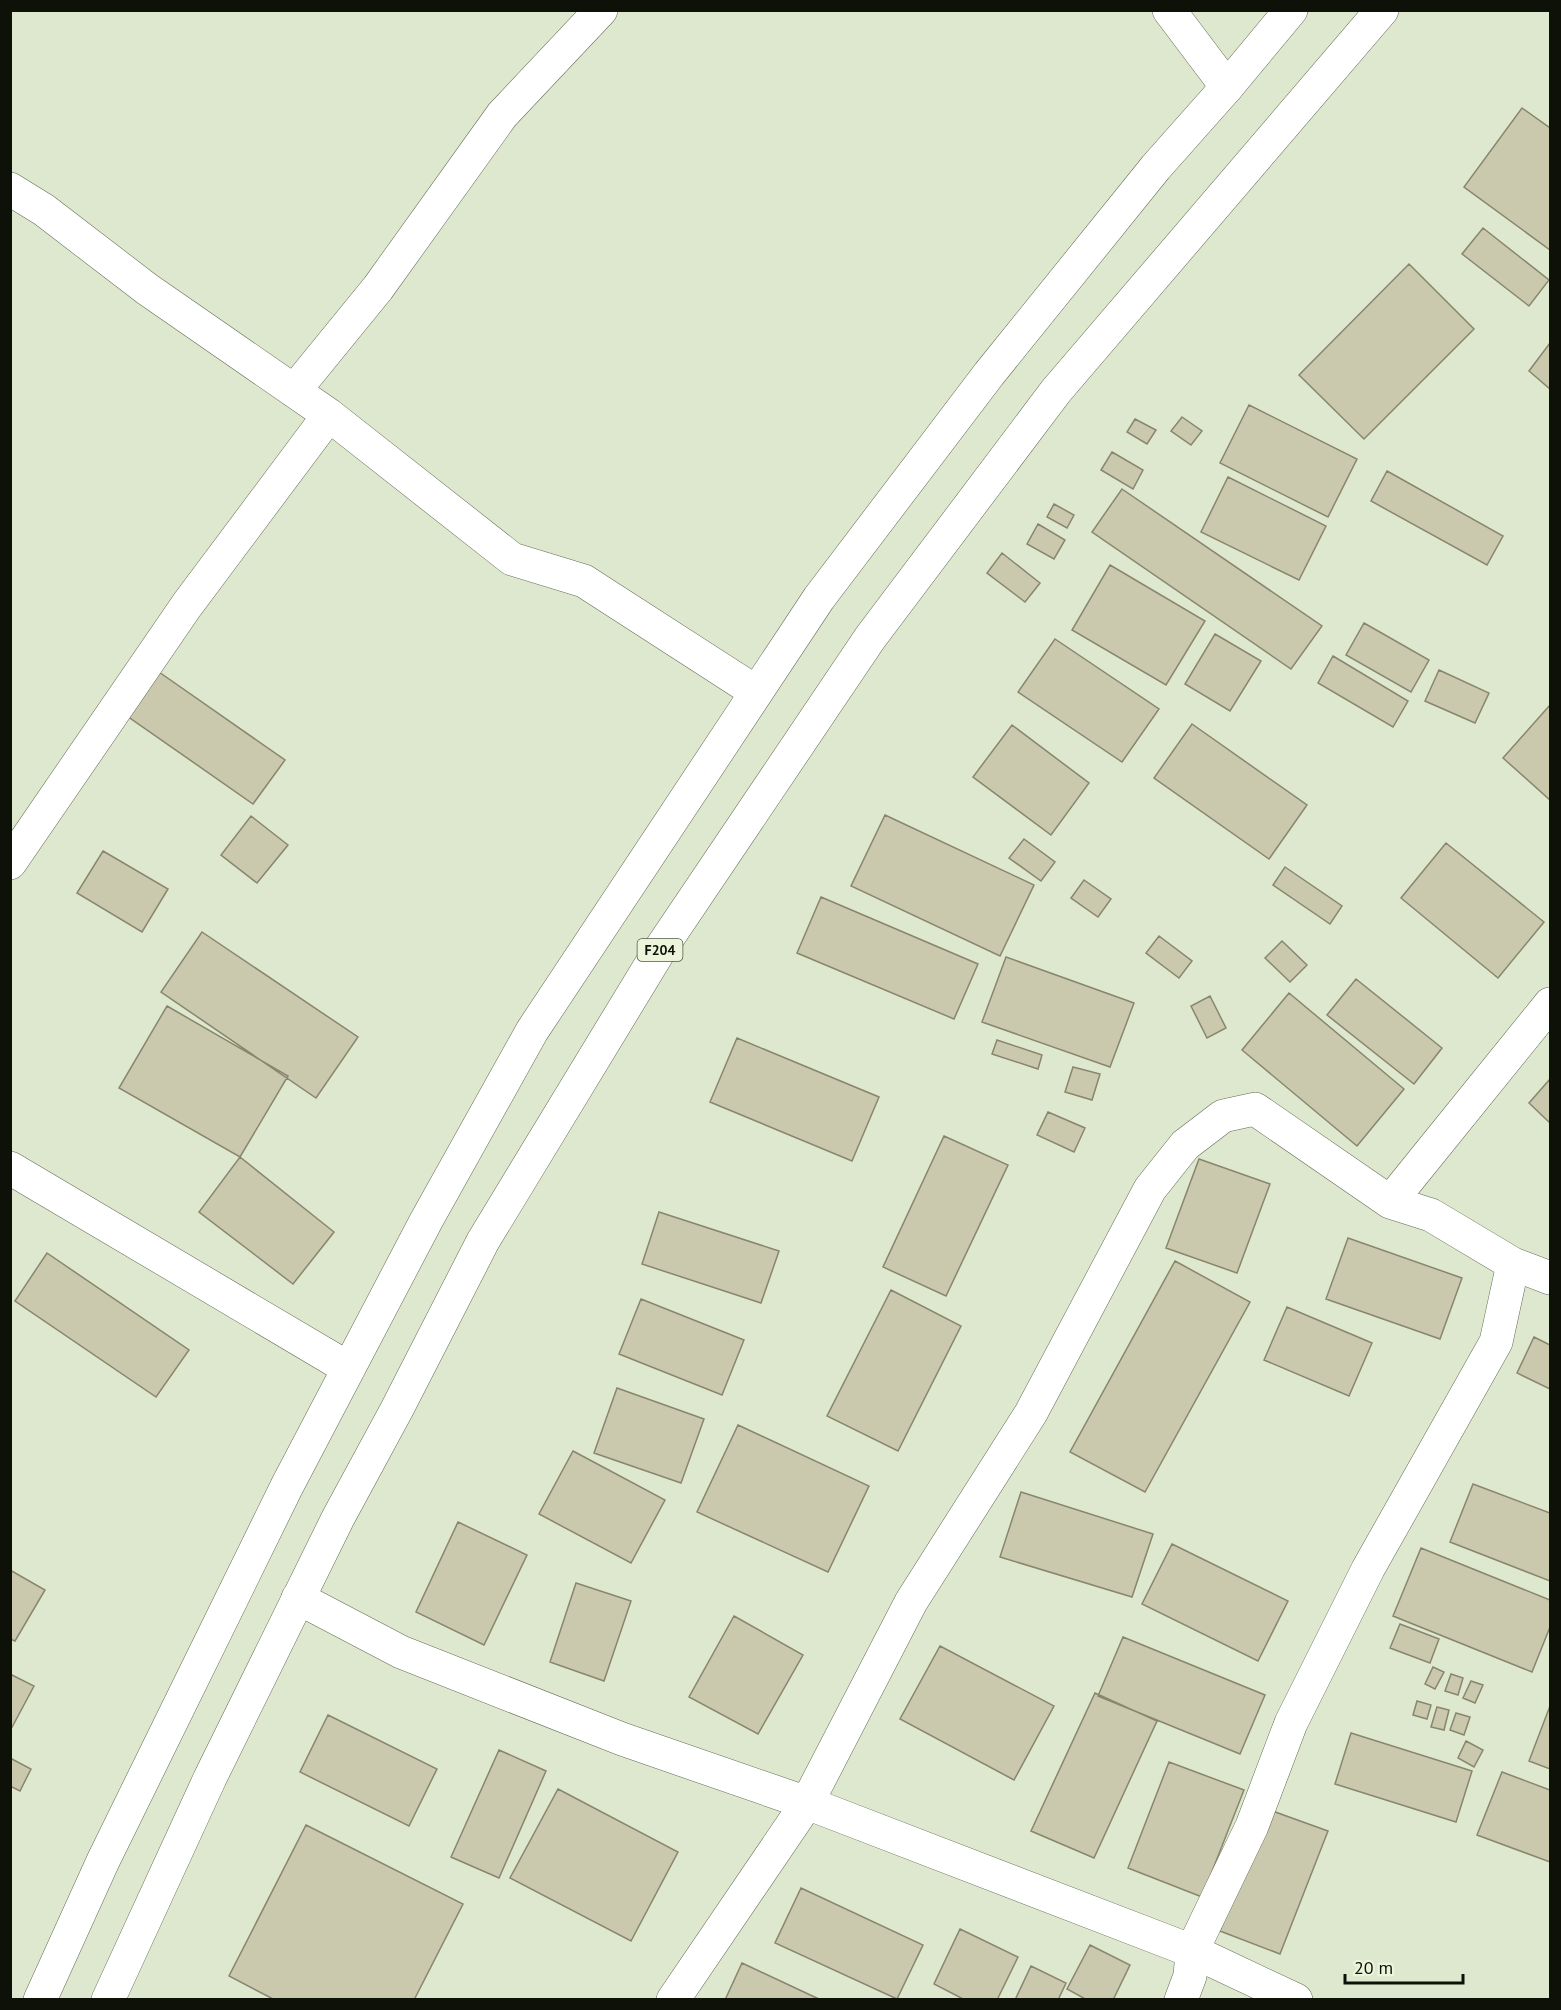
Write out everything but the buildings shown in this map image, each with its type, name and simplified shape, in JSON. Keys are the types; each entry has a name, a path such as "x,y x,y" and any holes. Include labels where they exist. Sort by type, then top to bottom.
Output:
{"street":[{"path":"294,391 378,288 502,115 601,10"},
{"path":"1169,10 1227,87"},
{"path":"40,2000 225,1610 348,1368 426,1221 532,1031 819,598 989,374 1156,167 1291,10"},
{"name":"F204","path":"108,2000 210,1778 298,1598 483,1241 661,948 870,638 1056,391 1382,10"},
{"path":"10,189 44,210 147,289 330,415 512,558 584,580 756,693"},
{"path":"10,863 187,605 330,415"},
{"path":"1390,1202 1551,1004"},
{"path":"673,2000 807,1803 911,1602 1031,1413 1150,1189 1185,1145 1223,1116 1255,1109 1390,1202 1431,1215 1513,1264 1551,1278"},
{"path":"10,1168 348,1368"},
{"path":"1181,2000 1190,1976 1192,1951 1252,1826 1296,1713 1368,1569 1496,1342 1513,1264"},
{"path":"298,1598 401,1652 622,1739 807,1803 1192,1951 1296,2000"}]}
